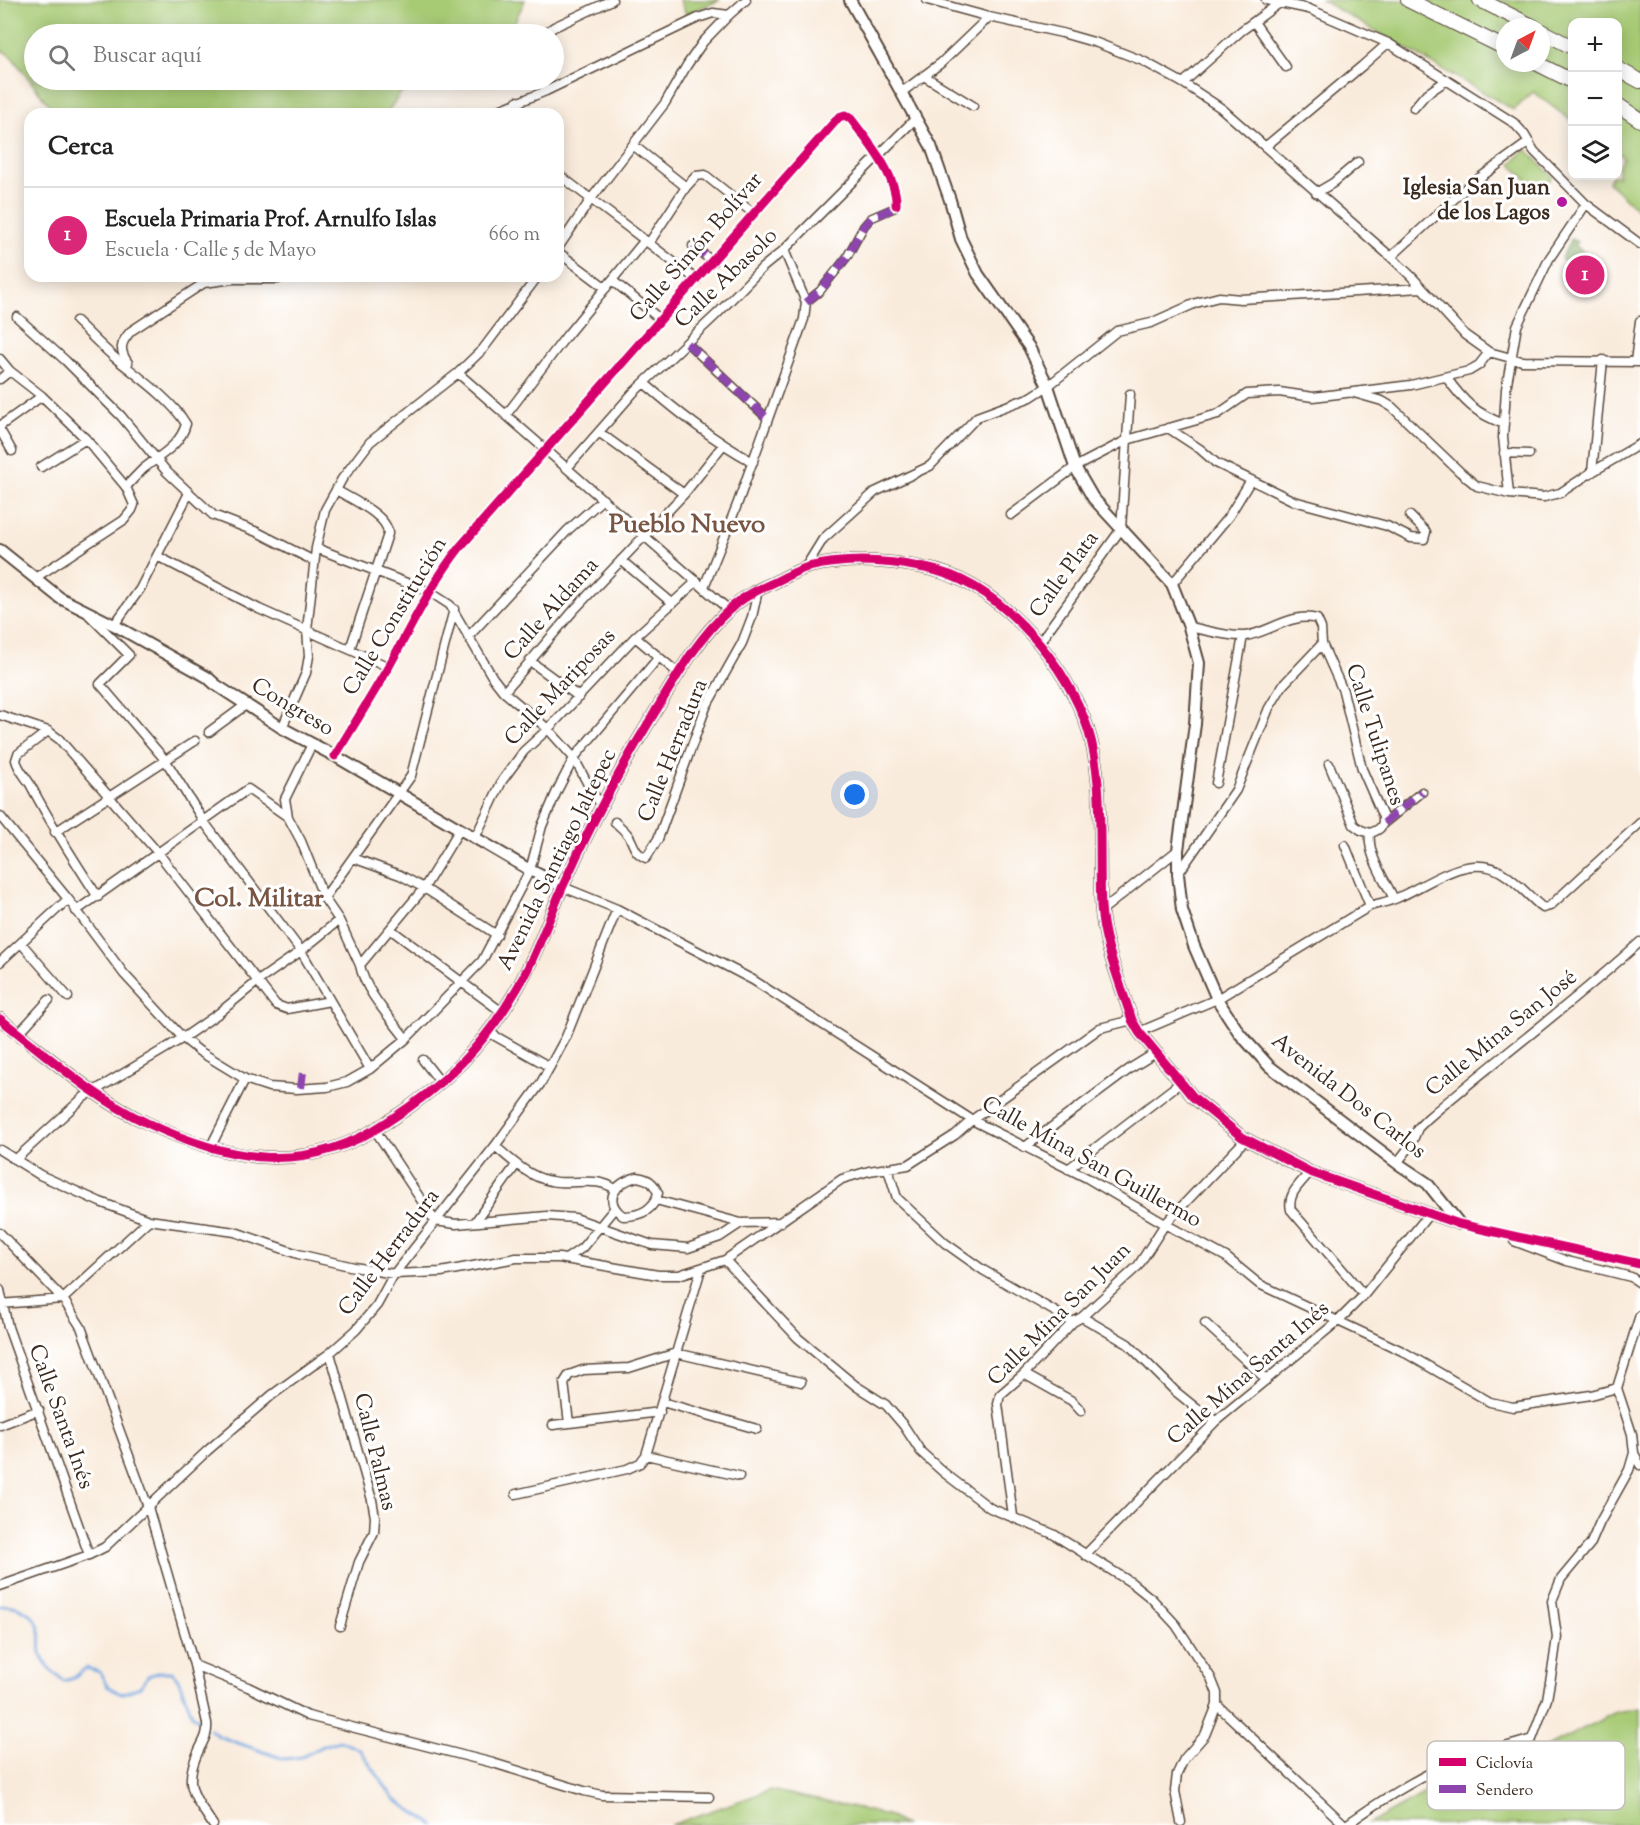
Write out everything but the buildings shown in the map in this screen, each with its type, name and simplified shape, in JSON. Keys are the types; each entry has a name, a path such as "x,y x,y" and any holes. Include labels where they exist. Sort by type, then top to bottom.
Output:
{"main road":[{"path":"1408,0 1496,44"},
{"path":"1480,0 1516,18"},
{"path":"1550,36 1568,45"},
{"path":"1550,70 1568,79"},
{"path":"1622,72 1640,81"},
{"path":"1622,108 1640,120"}],"street":[{"path":"560,24 612,0"},
{"path":"564,241 591,198 665,103 703,42 746,0"},
{"path":"850,0 931,146 961,239 984,285 1029,347 1048,387 1075,467 1093,498 1172,584 1229,516 1251,480"},
{"path":"927,0 1062,33 1097,44 1143,61 1183,83 1221,108 1391,257 1465,335 1489,352 1522,361 1637,362 1640,321"},
{"path":"1266,0 1320,13 1388,43 1514,123 1534,151 1586,204 1640,244"},
{"path":"1183,83 1281,2"},
{"path":"564,81 698,18 713,13 729,15"},
{"path":"903,92 941,63 989,17"},
{"path":"1254,22 1286,68"},
{"path":"1264,147 1388,43"},
{"path":"924,76 973,106"},
{"path":"1414,108 1425,95 1447,80"},
{"path":"502,108 546,90"},
{"path":"517,101 519,108"},
{"name":"Calle Simón Bolívar","path":"545,449 839,117 845,115 851,119 879,155"},
{"name":"Calle Abasolo","path":"567,468 644,383 762,268 784,250 916,118"},
{"path":"1391,257 1467,187 1528,142"},
{"path":"633,145 686,187"},
{"path":"806,303 820,291 847,257 864,226 871,219 896,205 897,196 879,155"},
{"path":"1316,193 1333,183 1358,162"},
{"path":"506,415 567,335 647,242 696,176 705,175 753,213"},
{"path":"564,178 697,280"},
{"path":"1509,494 1504,453 1504,424 1510,359 1516,326 1549,259 1586,204"},
{"path":"693,246 713,262"},
{"path":"700,584 753,462 804,319 806,303 784,250"},
{"path":"564,254 661,320"},
{"path":"131,368 121,353 122,340 131,331 204,283 212,282"},
{"path":"282,728 306,673 309,656 306,630 316,548 325,510 336,489 370,442 458,373 483,348 533,282"},
{"path":"805,568 823,539 875,492 930,466 977,417 1031,397 1048,387 1117,331 1151,323 1196,303 1219,297 1241,298 1421,288"},
{"path":"17,317 74,368 121,416 167,472 213,515 257,532 314,561"},
{"path":"76,321 115,358 131,368 181,416 186,424 183,436 126,487"},
{"path":"687,343 768,419"},
{"path":"1011,515 1075,467 1127,440 1218,414 1248,394 1279,392 1313,397 1411,385 1469,371 1479,365 1489,352"},
{"path":"0,359 10,372 42,396 86,439 126,487 134,505 124,520 35,578"},
{"path":"1592,472 1603,360"},
{"path":"0,379 10,372"},
{"path":"458,373 729,610"},
{"path":"1446,377 1472,409 1504,424"},
{"path":"644,383 684,418 723,446 753,462"},
{"path":"1347,392 1383,401 1477,486 1509,494 1544,496 1560,493 1640,444"},
{"path":"1121,529 1130,394"},
{"path":"12,451 0,428 42,396"},
{"path":"1168,428 1216,464 1294,501 1387,526 1411,538 1424,539 1426,532 1410,516"},
{"path":"600,433 684,494"},
{"path":"41,467 86,439"},
{"name":"Calle Aldama","path":"504,692 574,609 684,494 723,446"},
{"name":"Calle Constitución","path":"335,756 389,667 445,567 545,449"},
{"path":"1504,453 1529,454"},
{"path":"336,489 382,519 388,527 388,534 350,649"},
{"path":"114,625 140,589 189,493"},
{"path":"468,638 568,530 603,499"},
{"name":"Calle Plata","path":"1039,643 1121,529"},
{"path":"316,548 430,592 454,609 468,638 504,692 548,729 574,758 593,794 601,804"},
{"name":"Congreso","path":"0,550 60,598 207,677 282,728 563,887"},
{"name":"Calle Constitución","path":"157,556 259,609 389,667"},
{"path":"621,560 672,603"},
{"name":"Avenida Santiago Jaltepec","path":"0,1018 93,1091 145,1122 210,1148 257,1158 291,1157 325,1153 375,1130 410,1107 461,1065 502,1012 532,962 601,804 678,673 701,640 729,610 758,590 805,568 846,562 880,561 933,569 959,579 989,597 1021,623 1039,643 1070,690 1085,720 1097,778 1101,911 1106,936 1132,1020 1180,1083 1193,1097 1246,1139 1310,1172 1459,1224"},
{"name":"Calle Mariposas","path":"476,838 502,781 524,751 548,729 635,637 672,603 700,584"},
{"name":"Avenida Dos Carlos","path":"1172,584 1189,627 1199,663 1195,724 1178,850 1178,874 1182,910 1194,946 1217,999 1240,1034 1269,1066 1427,1183 1459,1224"},
{"name":"Calle Herradura","path":"615,822 630,837 633,848 639,855 646,858 658,839 706,707 742,643 752,617 758,590"},
{"path":"324,898 411,776 454,609"},
{"path":"86,612 129,655 100,684 165,761 204,822 301,951 370,1069"},
{"name":"Calle Tulipanes","path":"1243,636 1260,632 1280,623 1310,617 1317,619 1321,628 1322,644 1343,691 1362,769 1381,812 1384,823 1380,829 1371,833 1369,843 1378,868 1394,899"},
{"path":"1189,627 1243,636 1216,783"},
{"path":"635,637 678,673"},
{"path":"1178,874 1236,790 1269,708 1283,685 1322,644"},
{"path":"0,816 68,899 124,974 183,1038 245,1079 269,1087 297,1089 327,1087 346,1082 370,1069 406,1039 482,961 530,870 542,826 574,758 658,657"},
{"path":"530,661 579,697"},
{"path":"209,732 247,704"},
{"path":"0,715 48,731 59,739 159,854 276,1005 282,1008 330,1001"},
{"path":"48,731 18,754 16,760 55,832 98,897"},
{"path":"55,832 195,741"},
{"path":"312,744 285,799 288,817 301,841 324,898 339,920 360,965 361,973 374,996 406,1039"},
{"path":"1329,764 1354,825 1371,833"},
{"path":"76,911 248,789 288,817"},
{"path":"1384,823 1422,792"},
{"path":"1139,1032 1217,999 1370,906 1394,899 1461,867 1488,866 1519,884 1543,908 1550,906 1640,823"},
{"path":"360,965 424,888 460,829"},
{"path":"1345,845 1370,906"},
{"path":"1101,911 1178,850"},
{"path":"353,858 399,875 424,888 497,935"},
{"name":"Calle Mina San Guillermo","path":"563,887 617,909 753,980 972,1120 1087,1178 1226,1257 1258,1284 1402,1351 1490,1402 1513,1407 1591,1395 1617,1388"},
{"path":"0,962 68,899"},
{"name":"Calle Herradura","path":"0,1586 89,1556 105,1547 207,1451 272,1395 330,1353 356,1330 377,1305 394,1274 495,1146 541,1083 566,1037 617,909"},
{"path":"16,1159 84,1097 183,1038 339,920"},
{"path":"390,929 502,1012"},
{"name":"Calle Mina San José","path":"1397,1163 1426,1119 1490,1064 1613,967 1640,942"},
{"path":"21,944 68,998"},
{"path":"19,1033 49,999"},
{"path":"0,1150 50,1179 100,1202 149,1220 235,1232 298,1254 394,1274 441,1272 516,1258 566,1259 658,1275 679,1275 725,1260 843,1179 868,1171 908,1165 956,1135 972,1120 1100,1028 1132,1020"},
{"path":"488,1032 550,1067"},
{"path":"1024,1147 1131,1068 1157,1052"},
{"path":"423,1060 441,1083"},
{"path":"210,1148 245,1079"},
{"path":"1068,1169 1180,1083"},
{"path":"375,1130 435,1221 456,1224 547,1216 575,1218 652,1245 688,1248 720,1237 741,1223"},
{"name":"Calle Mina San Juan","path":"1013,1516 998,1404 1000,1395 1024,1374 1073,1322 1082,1317 1138,1266 1165,1224 1246,1139"},
{"path":"495,1146 516,1165 540,1178 554,1182 587,1181 610,1185 616,1191"},
{"path":"475,1221 516,1165"},
{"path":"888,1168 897,1198 945,1243 983,1270 1073,1322"},
{"path":"1310,1172 1293,1191 1289,1202 1291,1210 1364,1296"},
{"path":"637,1177 646,1178 654,1183 658,1193 656,1200 644,1213 631,1216 623,1216 614,1209 611,1201 616,1191 627,1180 637,1177"},
{"path":"656,1200 741,1223 782,1222"},
{"path":"566,1259 582,1248 614,1209"},
{"name":"Calle Mina Santa Inés","path":"1085,1555 1216,1421 1338,1321 1364,1296 1429,1214"},
{"path":"1,1304 63,1299 149,1220"},
{"path":"1459,1224 1640,1264"},
{"path":"0,1233 63,1299 81,1327 148,1507 194,1665 207,1728 189,1775 192,1792 213,1825"},
{"path":"1500,1234 1548,1255 1631,1277 1640,1283"},
{"path":"725,1260 798,1338 849,1380 886,1405 904,1426 921,1452 943,1472 990,1508 1053,1534 1132,1583 1152,1599 1176,1625 1211,1678 1217,1693 1217,1705 1204,1735 1184,1759 1177,1774 1175,1791 1181,1822"},
{"path":"516,1494 627,1469 640,1463 646,1455 660,1412 700,1269"},
{"name":"Calle Santa Inés","path":"0,1290 4,1329 39,1410 89,1556"},
{"path":"1640,1315 1617,1388 1632,1434 1634,1454 1640,1465"},
{"path":"1082,1317 1128,1344 1175,1392 1216,1421"},
{"path":"1205,1323 1267,1380"},
{"name":"Calle Palmas","path":"330,1353 375,1517 374,1532 359,1562 340,1626"},
{"path":"569,1423 564,1383 569,1375 582,1370 629,1368 676,1353 801,1382"},
{"path":"1024,1374 1072,1401 1081,1411"},
{"path":"662,1402 757,1429"},
{"path":"0,1425 39,1410"},
{"path":"553,1425 660,1412"},
{"path":"1525,1741 1532,1739 1547,1699 1557,1637 1552,1601 1561,1579 1592,1543 1600,1522 1629,1470 1634,1454"},
{"path":"646,1455 739,1476"},
{"path":"194,1665 248,1687 308,1716 493,1762 584,1791 602,1795 709,1797"},
{"path":"1217,1705 1345,1825 1380,1801 1427,1776"}],"green space":[{"path":"0,0 525,0 513,24 24,24 24,73 12,57 0,49"},
{"path":"680,0 720,0 686,14"},
{"path":"1321,0 1640,0 1640,212 1608,182 1622,180 1622,18 1568,18 1568,118 1533,92 1514,110"},
{"path":"37,90 403,90 390,108 51,108"},
{"path":"1526,149 1553,177 1539,192 1511,164"},
{"path":"1571,239 1577,242 1575,245 1585,253 1582,257 1579,255 1571,264 1561,259"},
{"path":"1640,1708 1640,1825 1369,1824 1427,1792 1427,1810 1625,1810 1625,1741 1559,1741 1616,1712"},
{"path":"770,1790 887,1815 904,1825 671,1825"}],"waterway":[{"path":"0,1606 22,1609 32,1616 40,1632 42,1657 50,1669 64,1681 74,1678 86,1668 100,1672 107,1686 121,1694 140,1687 148,1676 160,1672 172,1672 178,1679 192,1714 204,1724"},
{"path":"209,1729 218,1736 284,1759 302,1757 325,1745 340,1741 360,1750 394,1799 434,1825"}],"marked path":[{"path":"806,302 820,291 847,257 871,218 896,205"},
{"path":"693,246 713,262"},
{"path":"687,343 768,419"},
{"path":"1384,823 1422,792"},
{"path":"301,1088 303,1072"}],"cycle path":[{"path":"335,756 383,677 431,590 460,547 839,117 845,115 851,119 880,159 892,183 896,205"},
{"path":"0,1019 89,1089 127,1113 209,1147 238,1154 268,1157 298,1156 327,1150 357,1139 408,1108 445,1079 477,1046 505,1008 530,963 572,865 617,777 680,671 718,621 734,605 751,594 808,567 852,561 911,565 951,576 976,588 999,604 1041,646 1073,694 1084,718 1096,762 1100,811 1102,920 1113,964 1132,1020 1139,1032 1193,1097 1242,1137 1310,1172 1459,1224 1640,1264"}],"place":[{"name":"Iglesia San Juan de los Lagos","path":"1562,202"},
{"name":"Escuela Primaria Prof. Arnulfo Islas","path":"1585,275"}],"district":[{"name":"Pueblo Nuevo","path":"687,525"},
{"name":"Col. Militar","path":"259,899"}]}
